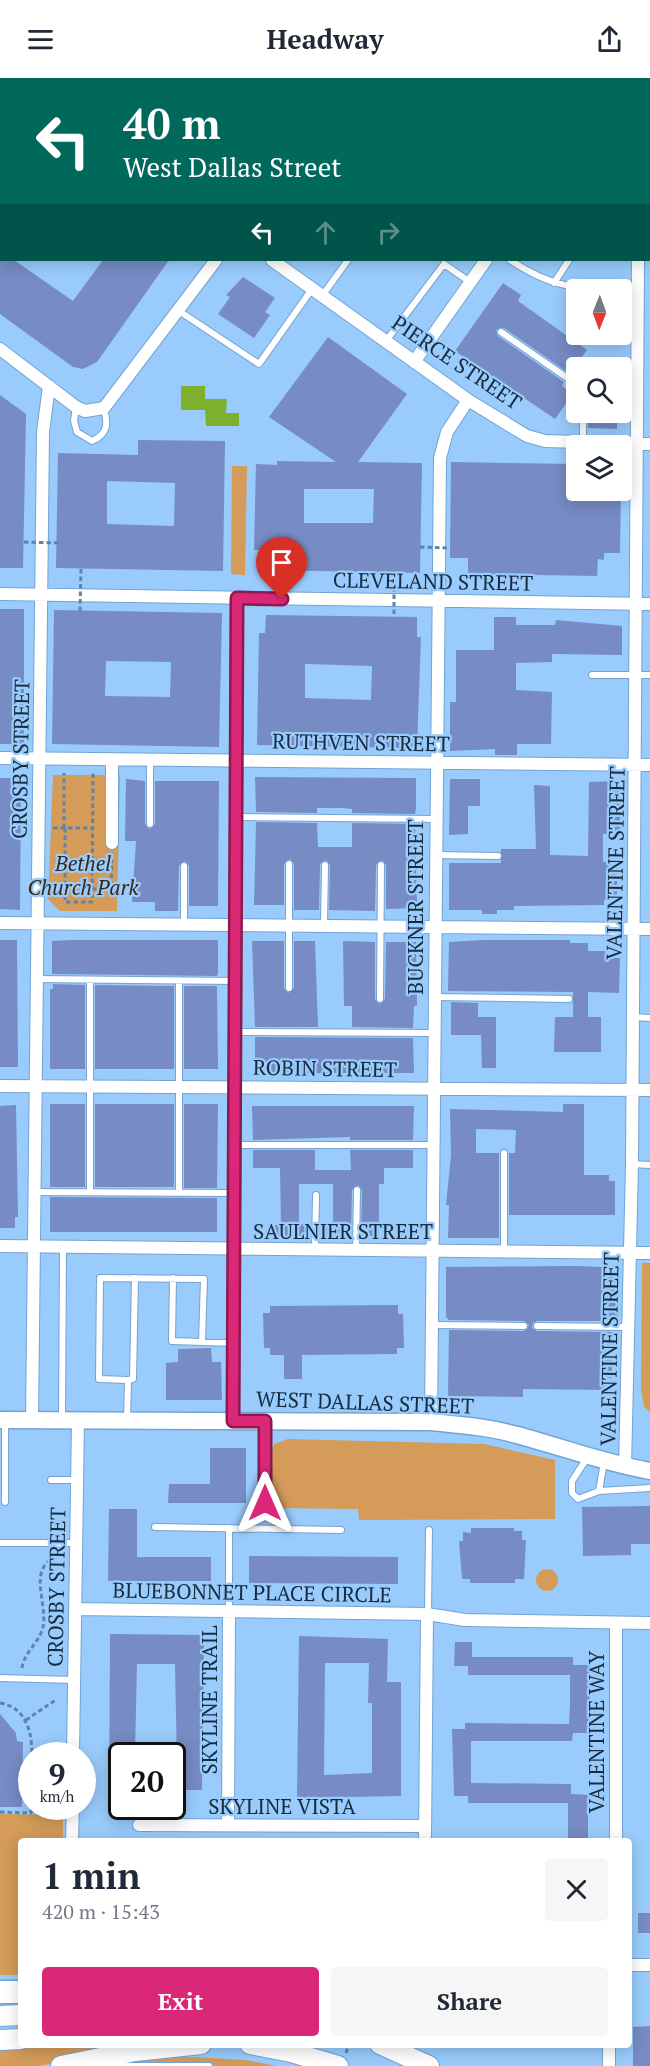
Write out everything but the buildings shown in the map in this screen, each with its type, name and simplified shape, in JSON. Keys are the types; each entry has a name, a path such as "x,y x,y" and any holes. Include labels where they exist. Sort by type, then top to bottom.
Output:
{"highway":[{"path":"0,1992 18,1992"}],"main road":[{"name":"WEST DALLAS STREET","path":"2,1420 431,1422 475,1426 516,1434 596,1460 650,1471"},
{"path":"0,1982 18,1982"},
{"path":"0,2016 18,2015"},
{"path":"0,2040 18,2039"},
{"path":"61,2066 135,2051 163,2048"},
{"path":"270,2048 338,2066"},
{"path":"389,2048 429,2066"}],"street":[{"path":"0,349 76,407 85,411 104,408 215,261"},
{"name":"PIERCE STREET","path":"273,261 468,400 526,436 545,441 566,442"},
{"path":"414,362 485,261"},
{"name":"VALENTINE STREET","path":"625,1467 632,1164 636,603 644,444 638,261"},
{"name":"CROSBY STREET","path":"32,1420 32,1246 43,432 49,386"},
{"name":"BUCKNER STREET","path":"431,1422 434,855 440,458 447,432 468,400"},
{"name":"CLEVELAND STREET","path":"0,594 650,604"},
{"path":"233,1421 237,598"},
{"name":"RUTHVEN STREET","path":"0,758 650,765"},
{"path":"112,759 112,843"},
{"path":"0,923 235,923 650,928"},
{"name":"ROBIN STREET","path":"0,1086 650,1090"},
{"name":"SAULNIER STREET","path":"0,1246 650,1253"},
{"name":"CROSBY STREET","path":"70,1420 78,1480 73,1742"},
{"name":"BLUEBONNET PLACE CIRCLE","path":"75,1609 428,1614 465,1620 650,1623"},
{"name":"SKYLINE TRAIL","path":"228,1825 229,1612"},
{"path":"425,1838 428,1614"},
{"name":"VALENTINE WAY","path":"616,1624 616,1838"},
{"path":"72,1838 73,1820"},
{"name":"SKYLINE VISTA","path":"139,1825 425,1826"},
{"path":"632,1965 650,1965"},
{"path":"609,2048 609,2066"}],"lane":[{"path":"179,310 259,364 318,292 347,261"},
{"path":"512,261 530,273 567,288 638,290"},
{"path":"554,283 568,261"},
{"path":"386,341 446,262 470,282"},
{"path":"501,332 566,377"},
{"path":"76,407 74,421 77,432 92,441 102,437 106,430 104,408"},
{"path":"592,675 650,675"},
{"path":"150,759 150,824"},
{"path":"236,817 435,819"},
{"path":"434,855 498,856"},
{"path":"289,864 289,988"},
{"path":"324,865 324,925"},
{"path":"380,999 381,865"},
{"path":"184,866 184,923"},
{"path":"35,979 235,981"},
{"path":"90,980 90,1192"},
{"path":"179,981 179,1193"},
{"path":"434,998 569,999"},
{"path":"633,1017 650,1018"},
{"path":"235,1032 434,1033"},
{"path":"234,1145 433,1145"},
{"path":"504,1153 504,1252"},
{"path":"632,1164 650,1165"},
{"path":"356,1251 357,1190"},
{"path":"33,1192 234,1193"},
{"path":"315,1251 316,1195"},
{"path":"63,1247 70,1420"},
{"path":"135,1278 133,1379 99,1379 100,1278 135,1278 173,1278 204,1279 202,1342"},
{"path":"173,1278 172,1341 233,1343"},
{"path":"432,1325 524,1326"},
{"path":"537,1326 628,1327"},
{"path":"127,1421 128,1380"},
{"path":"2,1420 5,1502"},
{"path":"265,1421 265,1503"},
{"path":"596,1460 572,1481 572,1493 578,1499 599,1491 650,1488"},
{"path":"596,1460 599,1491"},
{"path":"51,1480 78,1480"},
{"path":"155,1527 341,1530"},
{"path":"229,1528 229,1612"},
{"path":"428,1614 429,1530"},
{"path":"0,1543 77,1544"},
{"path":"0,1678 75,1680"},
{"path":"104,2066 209,2066"}],"path":[{"path":"24,542 59,543"},
{"path":"420,547 450,548"},
{"path":"80,610 81,568"},
{"path":"394,572 394,617"},
{"path":"64,759 65,902 92,902 93,759"},
{"path":"38,828 93,828"},
{"path":"92,862 112,861 111,890 92,889"},
{"path":"22,1669 22,1663 43,1628 40,1575 50,1560 58,1556"},
{"path":"26,1720 57,1699"},
{"path":"0,1703 13,1707 26,1720 31,1732 31,1742"},
{"path":"0,1812 18,1813"}],"green space":[{"path":"232,466 247,466 245,575 231,574"},
{"name":"Bethel Church Park","path":"53,775 120,775 117,911 60,911 48,899"},
{"path":"642,1263 650,1263 650,1412 644,1407 641,1390"},
{"path":"288,1439 484,1444 555,1460 555,1519 359,1520 358,1509 271,1508 271,1453 274,1444"},
{"path":"543,1569 551,1569 558,1576 558,1584 551,1591 543,1591 536,1584 536,1576"},
{"path":"0,1814 18,1814 18,1820 63,1820 63,1838 18,1838 18,1975 0,1975"},
{"path":"115,2048 40,2066 0,2066 0,2049"},
{"path":"196,2057 246,2060 277,2066 121,2066 139,2058"}],"shaded area":[{"path":"181,386 205,386 205,399 227,399 226,413 239,413 239,426 206,426 205,410 181,410"}],"route":[{"path":"265,1503 265,1421 233,1421 237,598 282,599"}]}
